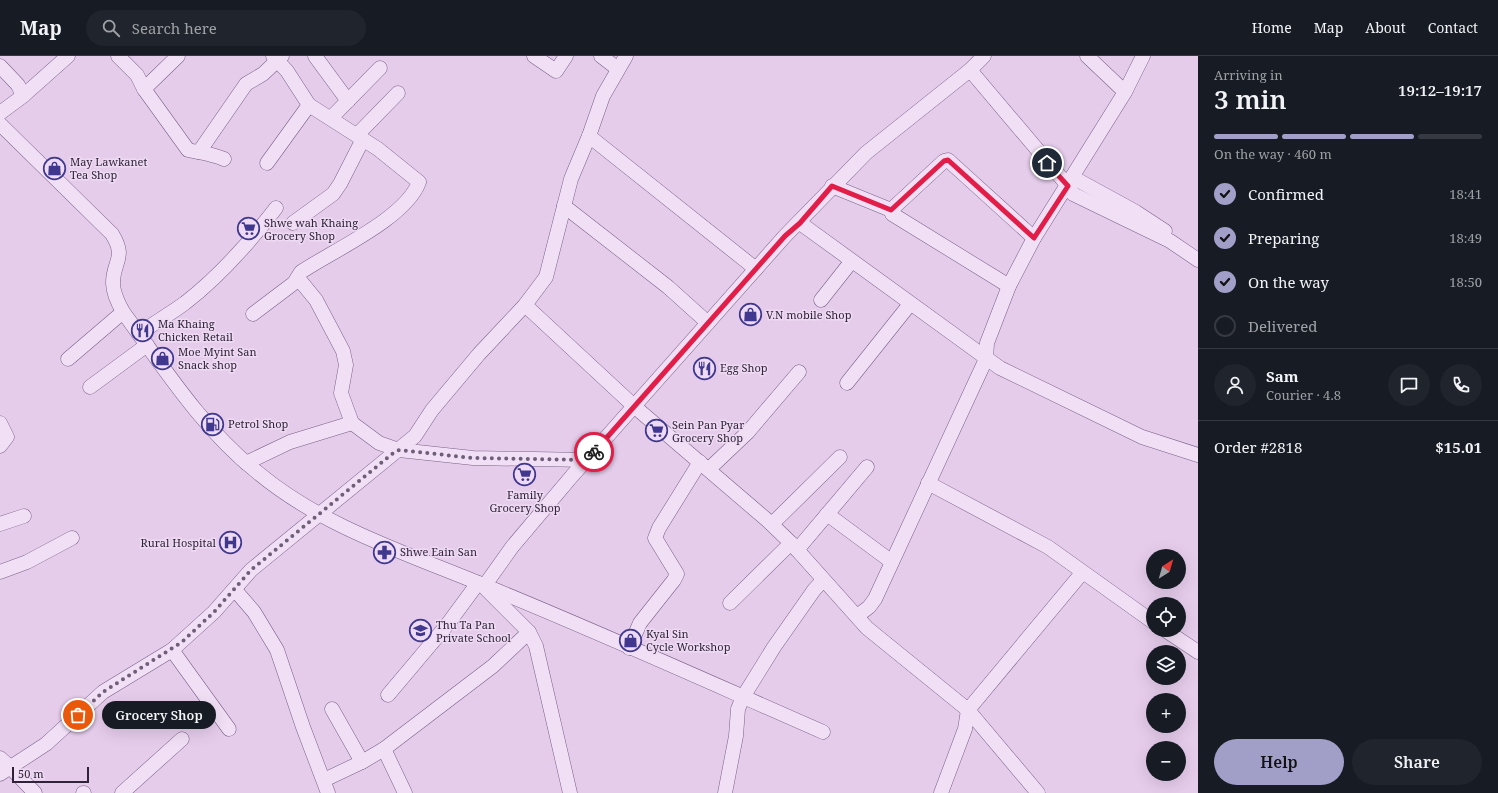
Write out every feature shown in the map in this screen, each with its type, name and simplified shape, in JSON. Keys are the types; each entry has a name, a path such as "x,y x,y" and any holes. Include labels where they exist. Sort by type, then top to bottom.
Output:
{"street":[{"path":"0,113 23,96 68,56"},
{"path":"118,56 137,75 144,89 188,150 210,152 224,160"},
{"path":"144,89 178,56"},
{"path":"315,56 348,101"},
{"path":"534,56 556,71 566,56"},
{"path":"601,56 618,69"},
{"path":"35,793 3,766 50,740 103,692 172,650 234,590 251,570 415,436 436,405 479,354 525,305 546,277 571,179 589,136 603,96 626,56"},
{"path":"388,696 586,460 635,407 785,236 800,223 832,186 866,153 970,70 984,56"},
{"path":"1087,56 1125,92"},
{"path":"857,616 869,607 876,598 986,359 987,343 1009,286 1034,238 1125,92 1143,56"},
{"path":"198,152 246,84 264,74 277,57 309,104 332,117 360,137 416,178 418,182 415,190 408,200 393,215 301,272 294,283 253,314"},
{"path":"0,66 18,85 23,96"},
{"path":"332,117 380,68"},
{"path":"970,70 1070,181 1136,212 1198,251"},
{"path":"293,223 333,194 340,184 360,137 398,93"},
{"path":"267,163 309,104"},
{"path":"0,124 112,234 118,244 120,256 113,282 115,298 123,312 209,427 246,463 272,483 320,514 364,537 481,584 822,732"},
{"path":"589,136 756,269"},
{"path":"891,210 944,161 948,160 1034,238"},
{"path":"1070,181 1073,194 1170,241 1198,260"},
{"path":"832,186 891,210 892,214 1009,286"},
{"path":"564,206 668,287 708,323"},
{"path":"90,387 222,271 253,238 276,208"},
{"path":"800,223 851,262 986,359 1014,375 1142,437 1198,455"},
{"path":"821,300 851,262"},
{"path":"298,278 316,300 343,351 346,365 341,393 352,423 379,443 399,450 473,458 586,460"},
{"path":"847,383 910,304"},
{"path":"525,305 635,407 772,524 794,546 867,628 968,710 1038,793"},
{"path":"68,359 123,312"},
{"path":"629,648 640,623 674,580 677,574 655,538 659,528 704,465 748,432 798,372"},
{"path":"0,423 6,437 0,446"},
{"path":"246,463 290,442 352,423"},
{"path":"772,524 840,457"},
{"path":"730,603 794,546 827,514 867,467"},
{"path":"928,483 1048,548 1146,617"},
{"path":"827,514 892,562"},
{"path":"0,524 24,516"},
{"path":"0,572 27,562 72,538"},
{"path":"942,793 965,728 968,710 1082,573"},
{"path":"725,793 736,736 738,709 743,697 774,647 823,580"},
{"path":"481,584 529,632 540,659 570,793"},
{"path":"234,590 254,612 277,650 303,727 326,787 384,749 493,666 529,632"},
{"path":"1176,637 1198,652"},
{"path":"172,650 230,730"},
{"path":"332,709 362,762"},
{"path":"122,793 182,739"},
{"path":"384,749 405,793"}],"way so far":[{"path":"78,715 103,692 140,668 172,650 182,642 214,612 251,570 290,540 384,460 399,450 473,458 533,458 564,461 586,460 594,452"}],"place":[{"name":"May Lawkanet Tea Shop","path":"54,168"},
{"name":"Shwe wah Khaing Grocery Shop","path":"249,229"},
{"name":"V.N mobile Shop","path":"751,315"},
{"name":"Ma Khaing Chicken Retail","path":"142,330"},
{"name":"Moe Myint San Snack shop","path":"162,358"},
{"name":"Egg Shop","path":"704,368"},
{"name":"Petrol Shop","path":"213,424"},
{"name":"Sein Pan Pyar Grocery Shop","path":"657,431"},
{"name":"Family Grocery Shop","path":"525,475"},
{"name":"Rural Hospital","path":"231,543"},
{"name":"Shwe Eain San","path":"385,552"},
{"name":"Thu Ta Pan Private School","path":"421,631"},
{"name":"Kyal Sin Cycle Workshop","path":"631,640"},
{"name":"Grocery Shop","path":"78,715"}],"route":[{"path":"594,452 785,236 800,223 832,186 891,210 944,161 948,160 1034,238 1068,186 1047,163"}]}
